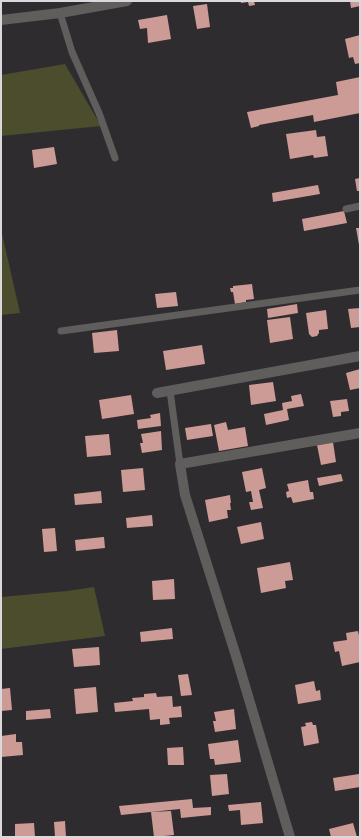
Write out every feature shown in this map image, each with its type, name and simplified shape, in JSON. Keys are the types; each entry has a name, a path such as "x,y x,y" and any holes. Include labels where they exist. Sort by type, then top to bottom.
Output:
{"street":[{"path":"1,20 60,13 127,1"},
{"path":"157,393 360,356"},
{"path":"290,837 237,659 185,495 180,464 360,433"}],"lane":[{"path":"60,13 72,52 99,113 115,158"},
{"path":"346,209 360,206"},
{"path":"61,331 360,290"},
{"path":"170,391 180,464"}],"green space":[{"path":"65,64 101,126 1,136 1,75"},
{"path":"1,229 20,313 1,315"},
{"path":"94,587 105,636 1,649 1,597"}],"building":[{"path":"241,1 254,1 255,5 249,6 248,2 241,3"},
{"path":"350,1 360,1 360,6 351,8"},
{"path":"207,4 210,27 197,29 193,6"},
{"path":"167,15 171,39 148,43 147,28 140,29 138,20"},
{"path":"360,35 360,63 355,64 353,57 349,58 345,39"},
{"path":"360,77 360,113 314,122 313,115 259,125 251,128 247,112 338,95 336,82"},
{"path":"316,130 317,137 325,136 328,156 314,158 313,155 290,159 286,134"},
{"path":"54,147 57,164 34,168 32,150"},
{"path":"360,178 360,191 357,191 355,179"},
{"path":"318,185 320,194 273,202 272,193"},
{"path":"344,211 347,223 304,231 302,219"},
{"path":"356,228 360,228 360,245 359,245"},
{"path":"252,284 254,299 235,304 233,292 231,292 230,288 233,288 233,286"},
{"path":"176,292 178,306 157,308 155,294"},
{"path":"297,304 298,313 268,318 267,309"},
{"path":"360,308 360,327 351,328 348,309"},
{"path":"326,310 328,329 319,330 317,336 312,337 309,334 306,313"},
{"path":"290,317 293,339 270,343 267,320"},
{"path":"117,330 119,351 94,353 92,333"},
{"path":"202,345 205,364 166,370 163,351"},
{"path":"360,369 360,388 350,390 346,373"},
{"path":"273,382 276,401 251,405 249,385"},
{"path":"301,394 304,406 287,409 289,420 266,425 264,414 283,410 282,403 292,401 291,396"},
{"path":"131,395 134,414 102,419 99,400"},
{"path":"347,399 349,411 341,412 341,416 333,417 330,401"},
{"path":"160,413 161,426 138,429 137,420 151,418 150,415"},
{"path":"226,422 228,430 245,427 248,446 219,451 214,425"},
{"path":"211,424 213,436 187,440 185,428"},
{"path":"161,431 162,450 142,453 140,443 143,443 141,434"},
{"path":"109,434 111,455 87,457 85,436"},
{"path":"333,442 336,462 321,465 317,445"},
{"path":"143,468 145,490 123,492 121,470"},
{"path":"262,468 266,488 259,490 263,508 251,510 249,502 253,502 251,491 246,492 242,472"},
{"path":"341,474 343,481 319,486 317,478"},
{"path":"308,480 310,492 313,492 314,499 293,503 291,497 287,498 286,492 289,491 287,484"},
{"path":"101,491 102,503 75,505 74,494"},
{"path":"230,495 231,510 227,510 228,518 209,522 205,500"},
{"path":"152,515 153,526 127,528 126,518"},
{"path":"261,522 264,539 241,544 237,527"},
{"path":"55,528 57,551 44,552 42,529"},
{"path":"104,537 105,548 76,551 75,540"},
{"path":"290,562 293,580 285,581 286,588 261,593 257,568"},
{"path":"174,579 175,599 153,600 152,581"},
{"path":"172,628 173,639 141,642 140,632"},
{"path":"358,631 360,640 360,662 342,666 339,651 335,652 333,642 347,640 346,633"},
{"path":"99,647 100,665 74,667 72,649"},
{"path":"188,674 192,695 181,696 178,675"},
{"path":"314,681 316,691 320,690 321,700 298,704 295,685"},
{"path":"96,687 98,712 76,714 74,689"},
{"path":"10,688 12,710 1,711 1,689"},
{"path":"156,693 157,697 172,696 173,707 181,706 182,717 169,718 170,724 160,725 160,719 150,720 149,709 115,712 114,703 133,701 132,698 144,697 144,694"},
{"path":"50,709 51,718 26,720 26,711"},
{"path":"234,709 236,729 215,732 213,721 216,721 214,712"},
{"path":"312,722 313,725 316,725 319,743 304,746 301,727 306,726 305,723"},
{"path":"16,734 16,742 22,742 23,755 1,757 1,736"},
{"path":"238,740 241,762 215,765 214,759 210,759 208,744"},
{"path":"183,747 184,765 168,765 167,748"},
{"path":"227,774 229,794 212,796 210,775"},
{"path":"359,774 360,787 335,791 333,778"},
{"path":"192,799 193,808 211,807 211,815 181,818 180,809 121,815 119,806"},
{"path":"261,802 263,823 241,825 240,810 229,811 228,805"},
{"path":"171,811 174,835 154,837 151,812"},
{"path":"65,821 66,837 55,837 54,822"},
{"path":"34,823 35,837 15,837 15,824"},
{"path":"353,823 357,837 331,837 329,829"}]}
